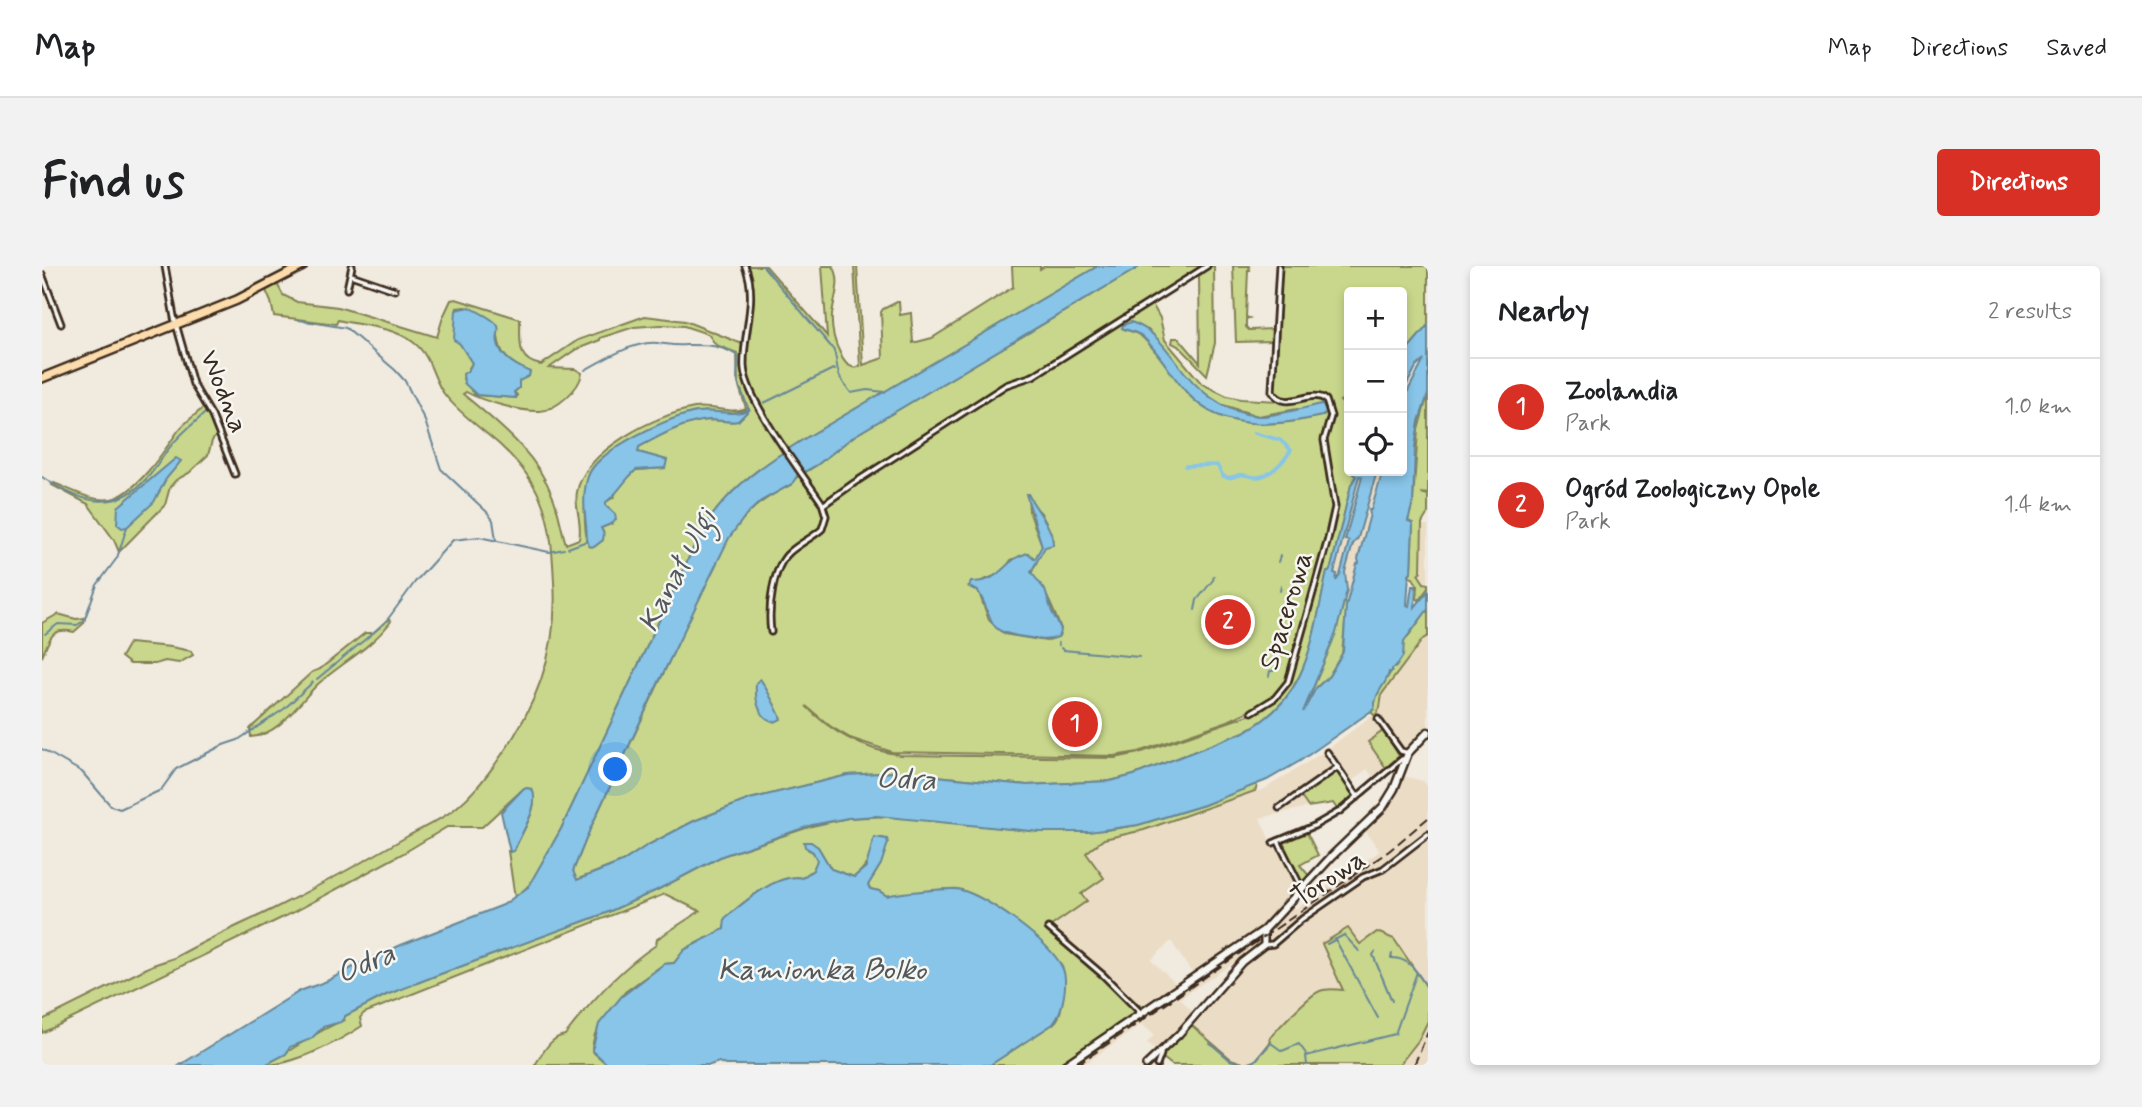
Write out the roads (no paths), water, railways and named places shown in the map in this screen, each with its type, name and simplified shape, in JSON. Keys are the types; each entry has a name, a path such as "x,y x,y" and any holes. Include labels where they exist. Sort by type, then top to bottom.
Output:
{"main road":[{"path":"42,378 237,300 299,267"},
{"path":"1065,1065 1264,930 1382,807 1394,789 1398,767 1428,732"}],"street":[{"name":"Wodna","path":"165,266 176,325 195,389 212,416 235,474"},
{"path":"347,289 352,266"},
{"path":"745,266 751,290 744,358 745,374 752,395 822,504 826,519 822,529 788,554 778,569 773,594 771,632"},
{"path":"822,504 1006,385 1032,376 1207,266"},
{"name":"Spacerowa","path":"1252,712 1275,698 1288,682 1315,590 1335,506 1324,440 1331,416 1326,400 1318,396 1288,401 1278,398 1272,391 1279,266"},
{"path":"42,274 61,324"},
{"path":"351,275 395,290"},
{"path":"1378,719 1406,757"},
{"path":"1327,752 1358,797"},
{"path":"1279,808 1338,767"},
{"path":"1273,843 1325,820 1398,767"},
{"name":"Torowa","path":"1264,930 1264,945 1270,946 1302,919 1363,877 1383,869 1428,834"},
{"path":"1278,841 1302,889"},
{"path":"1048,928 1103,975 1141,1013"},
{"path":"1146,1065 1166,1047 1242,962 1264,945"},
{"path":"1157,1065 1166,1047"}],"water":[{"name":"Odra","path":"1098,266 1141,266 854,436 817,465 797,476 792,484 761,501 746,515 729,538 590,829 573,871 577,880 622,862 694,821 750,799 848,775 896,772 1027,785 1110,781 1134,775 1244,732 1266,718 1283,702 1295,684 1312,643 1327,572 1331,568 1351,485 1356,476 1359,476 1376,476 1345,572 1347,590 1336,633 1303,712 1316,688 1329,676 1343,652 1346,606 1359,563 1369,510 1381,476 1407,476 1407,392 1424,360 1416,367 1407,384 1407,350 1428,325 1428,394 1419,421 1415,446 1413,502 1408,521 1413,523 1407,605 1409,606 1412,586 1416,586 1415,607 1428,591 1428,609 1404,641 1403,656 1392,672 1389,672 1377,696 1374,709 1300,761 1267,780 1204,805 1138,825 1089,832 1041,832 877,816 812,825 722,856 606,913 386,995 345,1016 341,1022 323,1027 311,1039 290,1047 286,1054 265,1065 180,1065 300,991 401,945 503,905 528,887 561,829 699,536 732,493 773,459","holes":["1359,476 1362,477 1345,540 1349,541 1336,581 1337,574 1334,573"]},
{"path":"470,307 496,323 502,353 530,372 529,376 519,381 519,388 514,392 516,398 477,395 464,383 463,374 472,363 460,344 454,340 456,310"},
{"path":"1131,322 1156,337 1201,389 1232,410 1265,416 1322,404 1327,412 1322,416 1270,424 1235,421 1218,415 1189,395 1142,336 1122,328"},
{"path":"750,409 738,421 709,420 691,423 639,447 638,452 667,460 665,468 636,470 632,474 606,502 616,519 601,528 603,540 594,547 589,546 585,491 590,472 598,462 639,434 686,415 705,411 737,413"},
{"path":"176,458 181,461 166,479 154,502 127,527 122,528 117,524 118,507"},
{"path":"1026,494 1043,518 1052,538 1053,545 1045,547 1031,572 1045,590 1061,629 1058,637 1051,639 1016,636 998,630 978,591 969,587 971,582 996,575 1019,556 1028,553 1035,559 1042,546"},
{"path":"760,679 781,719 775,722 764,716 758,707 756,683"},
{"path":"524,788 532,789 534,803 514,851 510,852 501,812"},
{"name":"Kamionka Bolko","path":"874,837 887,839 888,843 881,864 868,885 870,889 887,896 961,890 1002,911 1045,945 1062,967 1065,980 1062,1004 1053,1024 990,1065 725,1065 719,1062 710,1065 608,1065 592,1050 599,1024 621,997 664,964 674,963 684,950 724,929 725,918 761,890 782,880 802,878 813,870 817,860 813,852 805,847 804,842 811,842 818,847 831,869 854,877 866,867"}],"waterway":[{"path":"763,266 833,349 841,379"},
{"path":"299,320 346,328 405,381 425,421 441,469 487,512 493,520 496,540"},
{"path":"585,370 620,352 648,343 718,347 738,356 737,379 749,410"},
{"path":"764,403 835,370"},
{"path":"842,381 851,393 867,390 885,392"},
{"path":"42,477 83,498 96,501 123,497 148,477 174,442 206,412"},
{"path":"1185,466 1217,465 1223,476 1228,477 1266,475 1281,463 1291,450 1280,440 1254,433"},
{"path":"45,634 58,624 77,625 84,621 97,585 117,558 127,527"},
{"path":"317,679 385,623 415,582 453,540 479,537 549,552 564,549"},
{"path":"568,548 587,541"},
{"path":"1278,562 1280,556"},
{"path":"1195,610 1197,600 1214,576"},
{"path":"1280,591 1281,586"},
{"path":"1061,648 1139,657"},
{"path":"1269,676 1270,671 1281,664"},
{"path":"42,749 82,772 111,806 120,809 161,790 176,769 238,740 284,709 313,682"},
{"path":"1327,944 1344,935 1359,951"},
{"path":"1335,939 1378,1018"},
{"path":"1375,952 1373,955 1392,1001"},
{"path":"1392,954 1391,958 1408,963 1428,989"},
{"path":"1307,1065 1306,1056 1395,1034 1417,972"},
{"path":"1210,1043 1230,1060 1245,1065"},
{"path":"1247,1065 1255,1061 1271,1043 1282,1051 1299,1044 1307,1055"}],"railway":[{"path":"1077,1065 1389,851 1428,818"},
{"path":"1414,1065 1428,1032"}],"place":[{"name":"Ogród Zoologiczny Opole","path":"1228,622"},
{"name":"Zoolandia","path":"1075,724"}],"water label":[{"name":"Kanał Ulgi","path":"678,571"}]}
